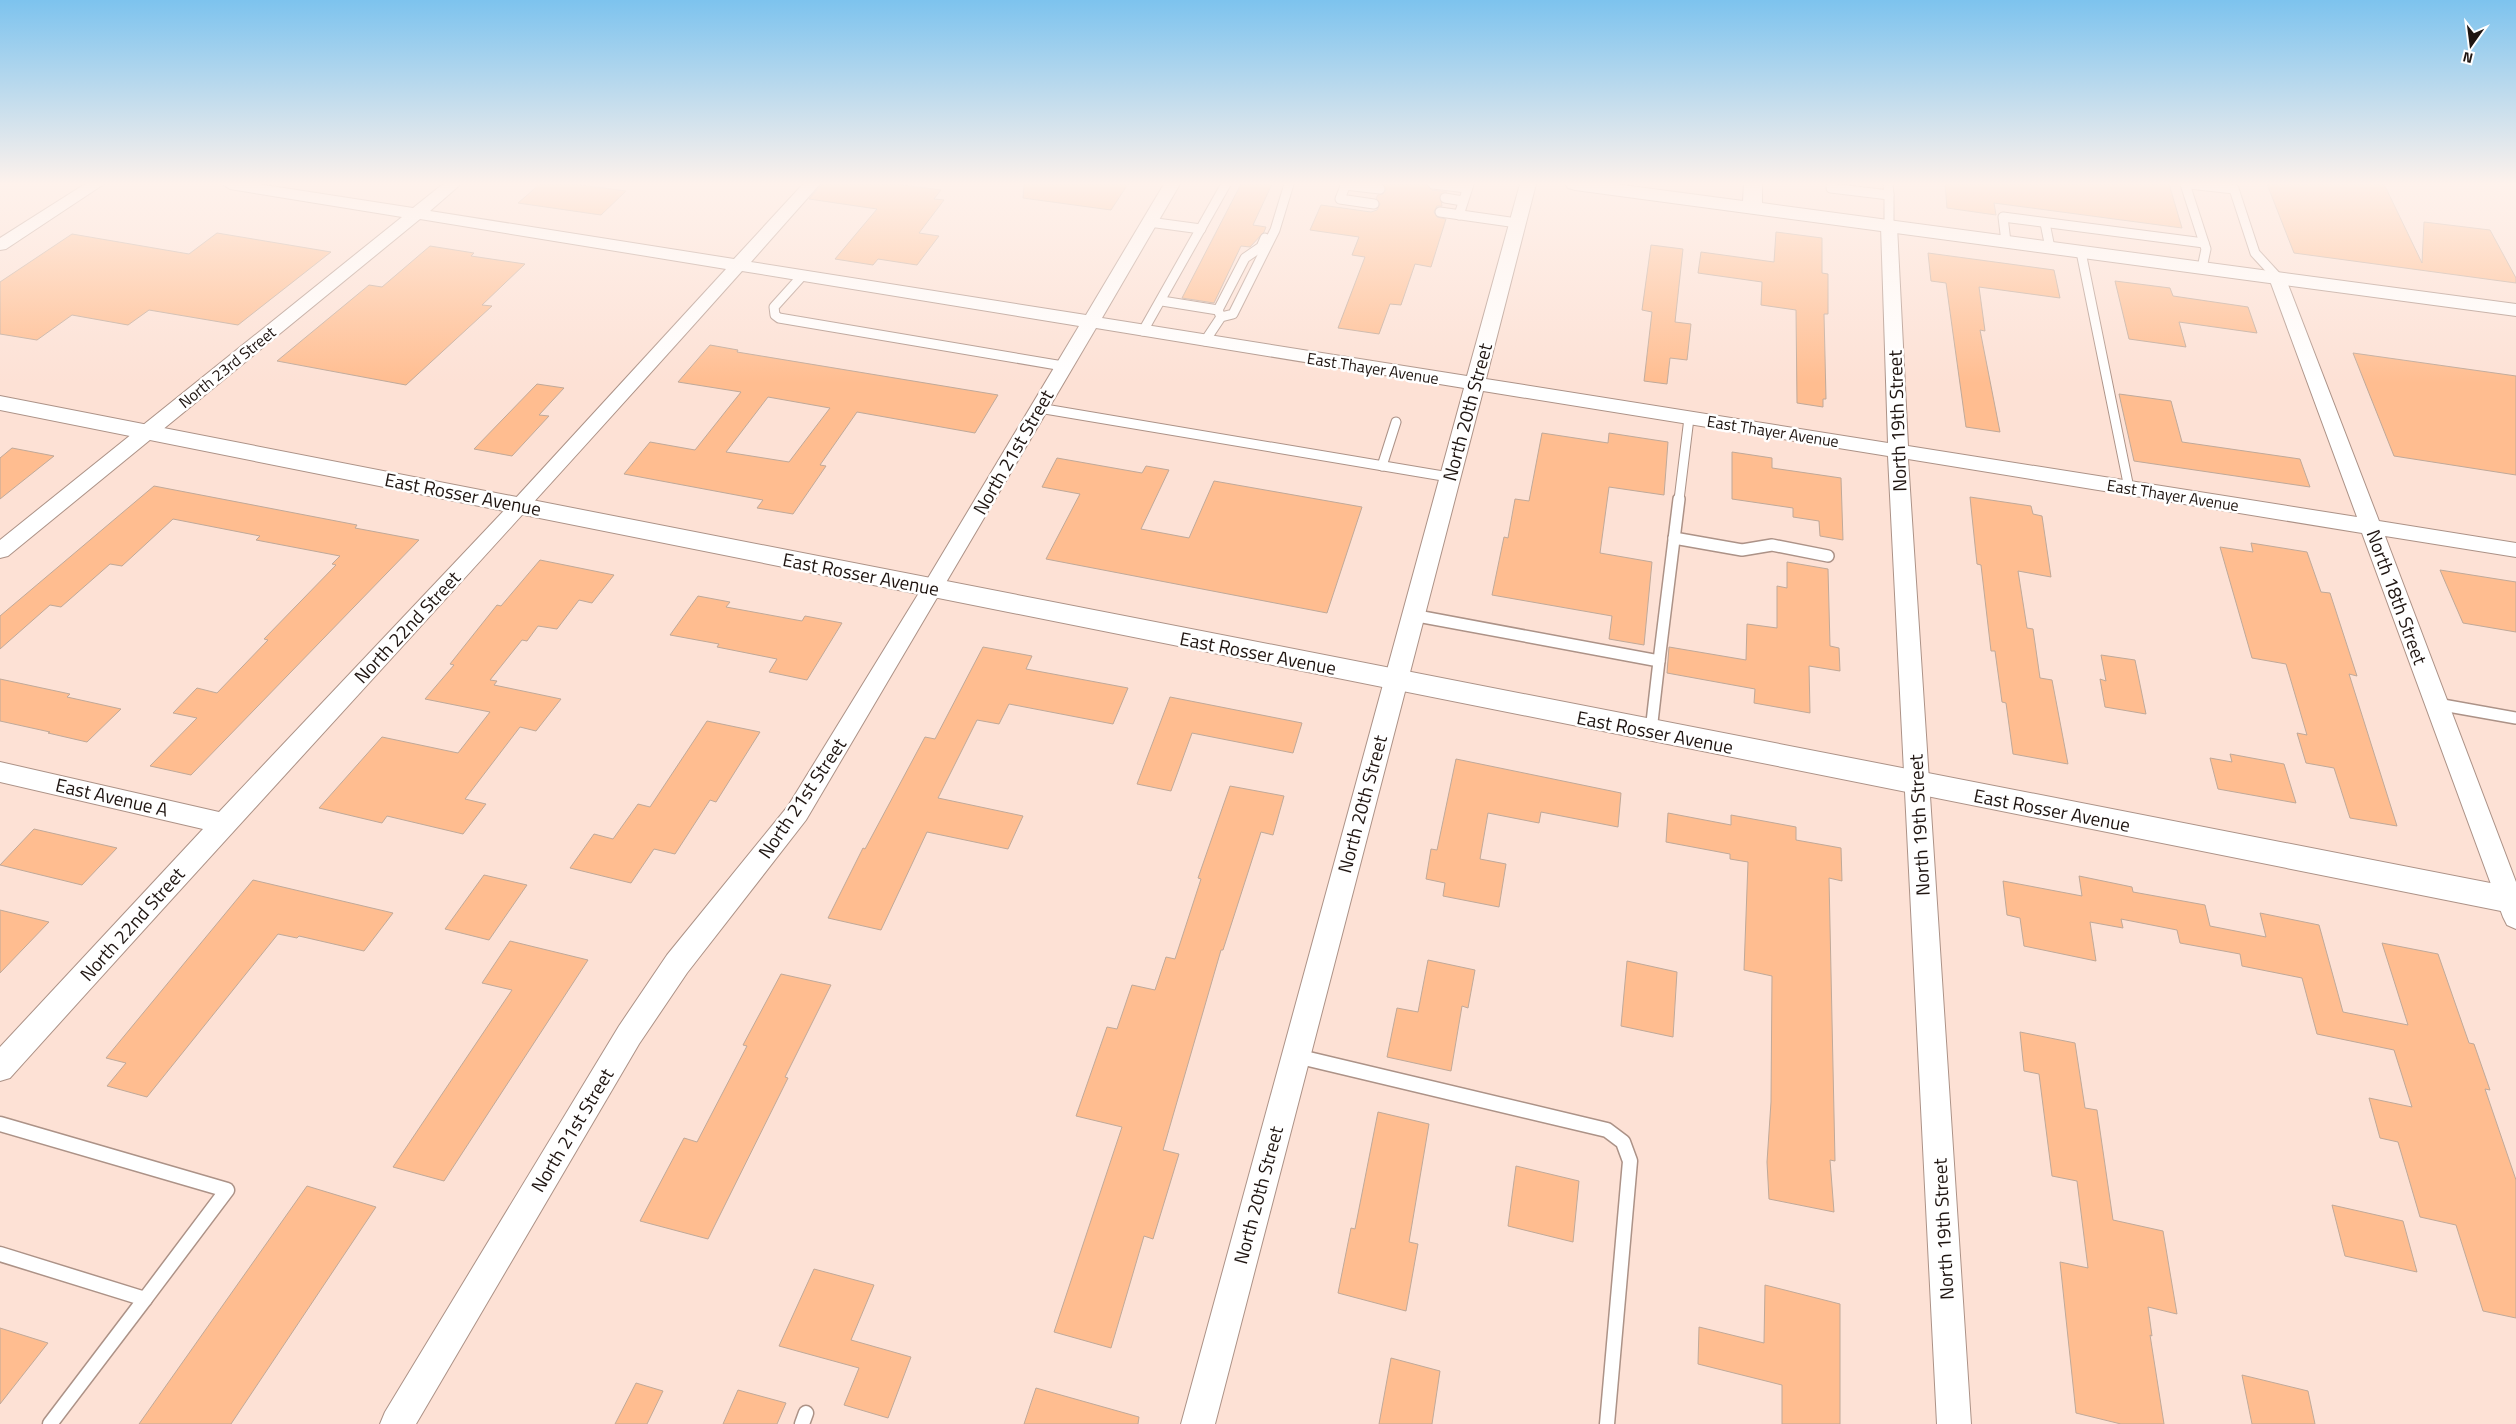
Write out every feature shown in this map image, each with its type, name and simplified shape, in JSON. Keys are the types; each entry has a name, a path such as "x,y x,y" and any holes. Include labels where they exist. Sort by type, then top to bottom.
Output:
{"street":[{"name":"North 23rd Street","path":"0,551 371,250"},
{"name":"East Thayer Avenue","path":"643,250 2516,550"},
{"name":"North 22nd Street","path":"0,1068 224,823 520,506 751,250"},
{"name":"North 21st Street","path":"397,1424 629,1035 677,964 797,813 933,589 1132,250"},
{"name":"North 20th Street","path":"1198,1424 1510,250"},
{"name":"North 19th Street","path":"1890,250 1897,451 1954,1424"},
{"path":"2068,250 2516,310"},
{"name":"North 18th Street","path":"2278,278 2514,906"},
{"name":"East Rosser Avenue","path":"0,402 1917,784 2514,906"},
{"name":"East Avenue A","path":"0,772 224,823"}],"lane":[{"path":"1143,331 1189,250"},
{"path":"1205,341 1245,258 1256,250"},
{"path":"1162,301 1219,314 1233,314 1265,250"},
{"path":"2202,268 2206,250"},
{"path":"2254,250 2278,278"},
{"path":"2080,252 2129,488"},
{"path":"802,276 774,307 775,315 779,318 1064,366"},
{"path":"1039,408 1449,477"},
{"path":"1651,731 1689,418"},
{"path":"1382,466 1396,422"},
{"path":"1674,538 1742,550 1772,545 1828,556"},
{"path":"1412,616 1659,661"},
{"path":"2437,704 2516,718"},
{"path":"1296,1056 1607,1130 1623,1142 1630,1162 1607,1424"},
{"path":"0,1124 228,1190 50,1424"},
{"path":"0,1254 145,1299"}],"building":[{"path":"47,250 168,250 189,254 194,250 331,252 238,325 149,310 128,325 72,315 37,340 0,334 0,282"},
{"path":"425,250 458,250 474,253 471,256 525,264 482,305 492,306 406,385 277,361 369,285 382,287"},
{"path":"842,250 928,250 917,265 878,259 873,265 835,259"},
{"path":"1207,250 1239,250 1214,303 1182,298"},
{"path":"1354,250 1436,250 1431,267 1415,264 1401,305 1390,304 1379,334 1338,328 1365,257 1352,255"},
{"path":"1650,250 1683,250 1675,322 1691,324 1687,360 1670,358 1667,384 1644,381 1652,312 1642,310"},
{"path":"1775,250 1822,250 1822,273 1828,274 1828,314 1824,314 1826,399 1823,399 1823,407 1797,403 1796,310 1761,305 1762,282 1698,273 1701,252 1774,262"},
{"path":"2293,250 2416,250 2422,263 2423,250 2501,250 2516,278 2516,283 2294,253"},
{"path":"1928,253 2054,270 2060,298 1979,287 1985,331 1980,330 2000,432 1966,427 1946,283 1931,281"},
{"path":"2115,281 2170,288 2173,296 2248,307 2257,333 2179,322 2186,347 2129,339"},
{"path":"710,345 738,350 737,352 998,395 975,433 857,412 820,465 826,466 793,514 757,508 763,500 624,474 650,442 695,450 741,392 678,382","holes":["768,397 830,408 789,462 726,452"]},
{"path":"2353,353 2516,376 2516,475 2394,456"},
{"path":"537,384 564,388 539,415 549,416 512,456 474,449"},
{"path":"2119,394 2171,401 2182,442 2300,459 2310,487 2134,461"},
{"path":"1542,433 1608,443 1609,433 1668,442 1664,495 1609,487 1600,553 1652,562 1644,645 1609,639 1612,616 1492,595 1504,537 1508,538 1515,499 1529,501"},
{"path":"12,448 54,456 0,499 0,458"},
{"path":"1732,452 1772,458 1772,468 1841,478 1843,540 1820,536 1819,521 1793,517 1793,508 1732,499"},
{"path":"1057,458 1142,473 1146,466 1169,470 1141,529 1189,538 1214,481 1362,507 1327,613 1046,559 1080,494 1042,487"},
{"path":"154,486 357,525 355,528 419,540 191,775 150,766 197,718 173,713 197,688 217,693 268,640 264,639 336,565 332,564 340,556 256,540 260,536 173,519 122,566 110,564 61,607 50,605 0,649 0,616"},
{"path":"1970,497 2031,506 2033,514 2042,516 2051,577 2018,571 2027,628 2033,629 2040,678 2052,680 2068,764 2013,754 2006,703 2002,702 1995,651 1991,651 1981,565 1977,564"},
{"path":"2251,543 2307,552 2321,592 2330,593 2357,676 2349,674 2397,826 2350,818 2334,768 2306,763 2297,733 2307,735 2286,664 2252,658 2220,547 2253,552"},
{"path":"540,560 614,575 592,603 579,600 557,629 538,626 527,641 522,640 490,680 497,681 494,685 561,699 536,731 520,727 465,799 486,804 463,834 387,816 382,823 319,808 382,737 458,753 490,712 425,699 454,665 450,664 497,605 501,606"},
{"path":"1787,562 1828,569 1830,646 1839,648 1840,671 1809,666 1810,713 1754,703 1755,689 1667,673 1669,647 1746,660 1747,624 1777,628 1777,586 1787,588"},
{"path":"2440,570 2516,582 2516,632 2463,623"},
{"path":"698,596 730,602 726,607 802,621 805,616 842,623 807,680 769,672 777,659 717,647 719,644 670,635"},
{"path":"983,647 1032,656 1026,669 1128,688 1113,724 1009,704 999,724 977,720 938,798 1023,816 1008,849 927,832 881,930 828,918 863,848 865,849 925,737 935,739"},
{"path":"2101,655 2135,660 2146,714 2105,707 2100,679 2106,681"},
{"path":"0,679 70,694 67,697 121,709 87,742 48,733 50,732 0,721"},
{"path":"1170,697 1302,723 1293,753 1192,733 1171,791 1137,784"},
{"path":"707,721 760,732 716,802 710,800 675,854 654,849 631,883 570,868 594,834 613,839 638,804 650,807"},
{"path":"2230,754 2284,764 2296,803 2218,789 2210,758 2232,762"},
{"path":"1456,759 1621,793 1618,827 1541,812 1539,823 1488,813 1480,859 1506,864 1499,907 1443,896 1445,883 1426,879 1431,849 1437,850"},
{"path":"1230,786 1284,796 1273,835 1261,832 1223,950 1221,950 1163,1150 1179,1154 1153,1239 1144,1236 1111,1348 1054,1332 1122,1127 1076,1116 1107,1027 1117,1029 1132,985 1155,990 1166,957 1175,959 1201,879 1198,878"},
{"path":"1668,813 1731,825 1731,815 1796,827 1796,840 1841,848 1842,881 1829,878 1835,1161 1830,1160 1834,1212 1769,1199 1767,1162 1771,1102 1772,976 1744,970 1748,862 1730,859 1730,854 1666,842"},
{"path":"34,829 117,848 82,885 0,865"},
{"path":"484,875 527,885 489,940 445,929"},
{"path":"2079,876 2132,887 2133,892 2205,905 2210,926 2266,937 2260,913 2319,925 2343,1012 2408,1025 2382,943 2438,954 2469,1043 2474,1044 2490,1090 2485,1089 2516,1180 2516,1318 2483,1311 2456,1225 2420,1217 2398,1142 2380,1138 2369,1098 2412,1107 2394,1050 2317,1034 2302,978 2242,966 2240,954 2180,943 2177,930 2121,919 2123,928 2090,922 2096,961 2024,946 2020,918 2007,915 2003,881 2082,896"},
{"path":"253,880 393,913 364,951 299,936 297,938 278,934 147,1097 107,1086 126,1063 106,1058"},
{"path":"0,910 49,922 0,973"},
{"path":"510,941 588,960 444,1181 393,1167 512,990 482,983"},
{"path":"1428,960 1475,970 1468,1008 1462,1006 1451,1071 1387,1057 1397,1008 1418,1012"},
{"path":"1627,961 1677,972 1673,1037 1621,1026"},
{"path":"781,974 831,985 785,1077 788,1078 708,1239 640,1221 684,1138 697,1142 747,1046 743,1045"},
{"path":"2020,1032 2075,1043 2085,1108 2097,1110 2113,1220 2163,1231 2177,1314 2148,1307 2152,1336 2150,1335 2164,1424 2121,1424 2076,1413 2060,1262 2088,1268 2077,1181 2052,1176 2039,1074 2024,1071"},
{"path":"1378,1112 1429,1124 1409,1242 1418,1244 1406,1311 1338,1293 1351,1228 1355,1229"},
{"path":"1516,1166 1579,1181 1573,1242 1508,1226"},
{"path":"307,1186 376,1207 231,1424 139,1424"},
{"path":"2332,1205 2403,1221 2417,1272 2345,1256"},
{"path":"814,1269 874,1285 851,1340 911,1357 888,1418 844,1405 859,1368 779,1346"},
{"path":"1765,1285 1840,1304 1840,1424 1782,1424 1782,1385 1698,1364 1699,1327 1764,1343"},
{"path":"0,1328 48,1343 0,1404"},
{"path":"1391,1358 1440,1371 1432,1424 1379,1424"},
{"path":"2242,1375 2308,1391 2315,1424 2252,1424"},
{"path":"636,1383 663,1391 647,1424 615,1424"},
{"path":"1036,1388 1139,1417 1138,1424 1024,1424"},
{"path":"738,1390 786,1403 777,1424 723,1424"}]}
